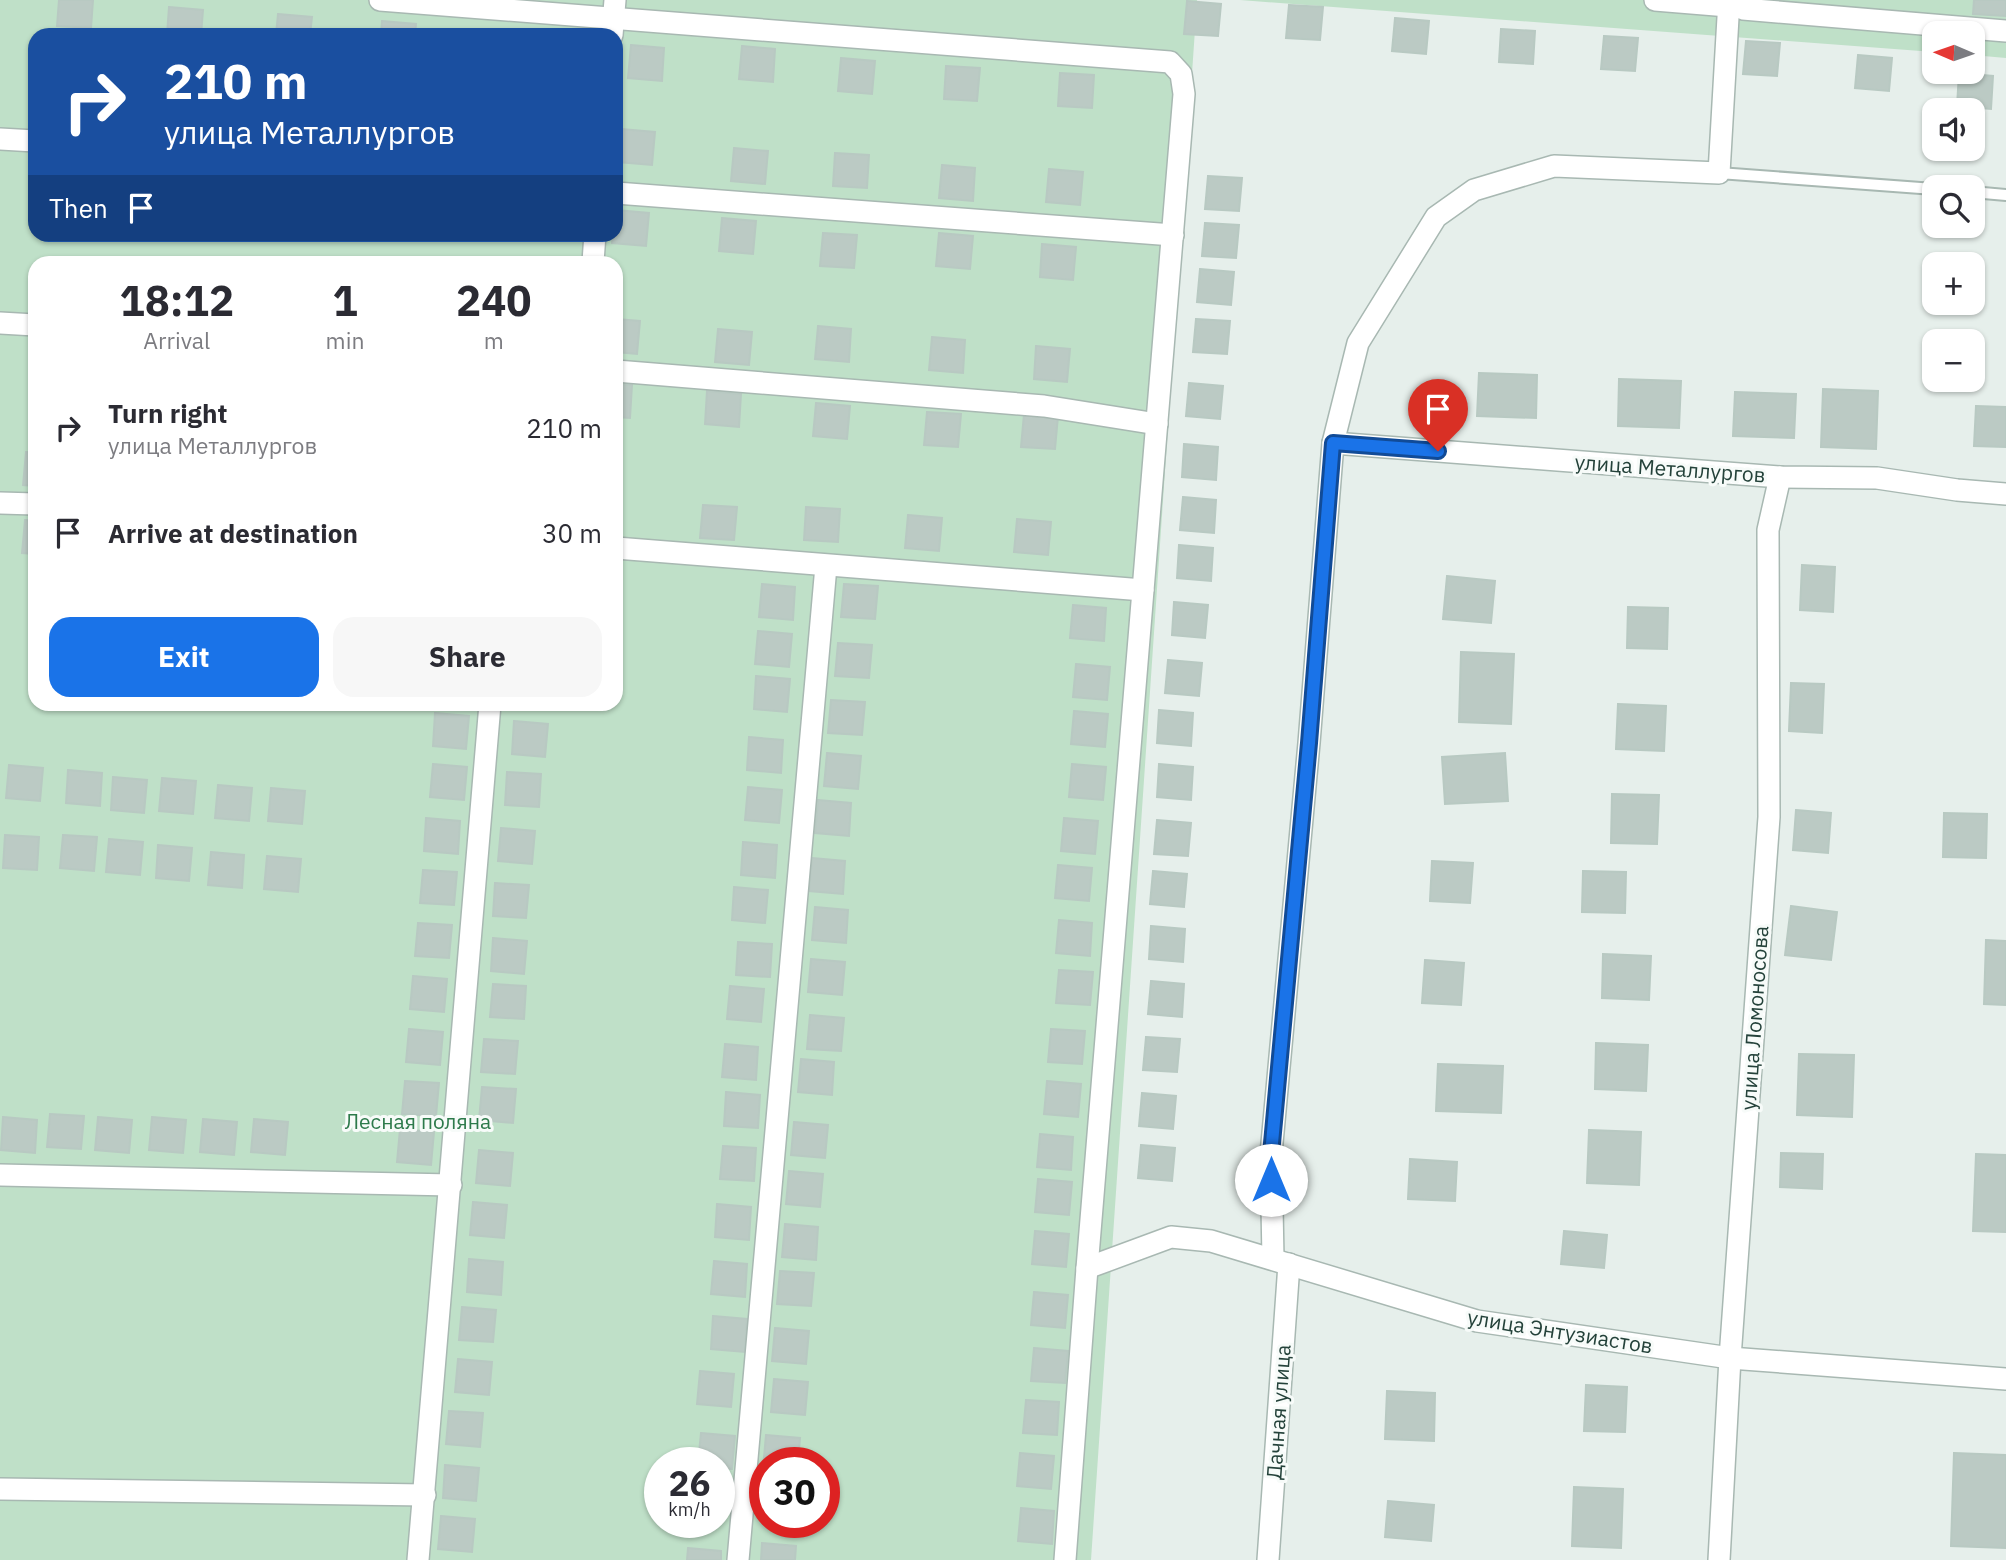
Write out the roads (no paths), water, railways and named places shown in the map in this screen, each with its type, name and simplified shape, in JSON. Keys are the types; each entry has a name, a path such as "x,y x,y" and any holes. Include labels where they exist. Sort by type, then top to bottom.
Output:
{"street":[{"path":"380,0 1170,62 1181,74 1184,94 1173,235 1065,1560"},
{"path":"1655,0 1734,2 1743,9 2006,31"},
{"path":"1719,173 1734,2"},
{"path":"0,139 28,141"},
{"name":"Дачная улица","path":"1268,1560 1281,1261 1271,1154 1309,743 1333,443 1358,343 1436,217 1474,190 1554,166 1719,173"},
{"path":"623,195 1173,235"},
{"path":"0,323 28,325"},
{"path":"623,372 1044,406 1157,424"},
{"name":"улица Металлургов","path":"1333,443 1780,478 1877,478 2006,494"},
{"name":"улица Ломоносова","path":"1719,1560 1730,1357 1769,817 1768,530 1780,478"},
{"path":"0,503 28,504"},
{"path":"623,549 1143,590"},
{"path":"738,1560 826,566"},
{"path":"418,1560 490,711"},
{"path":"0,1175 451,1185"},
{"name":"улица Энтузиастов","path":"1087,1268 1171,1237 1211,1241 1477,1321 1730,1357 2006,1380"},
{"path":"0,1489 425,1495"}],"lane":[{"path":"1719,173 1922,188"},
{"path":"1985,193 2006,195"}],"park label":[{"name":"Лесная поляна","path":"418,1122"}]}
